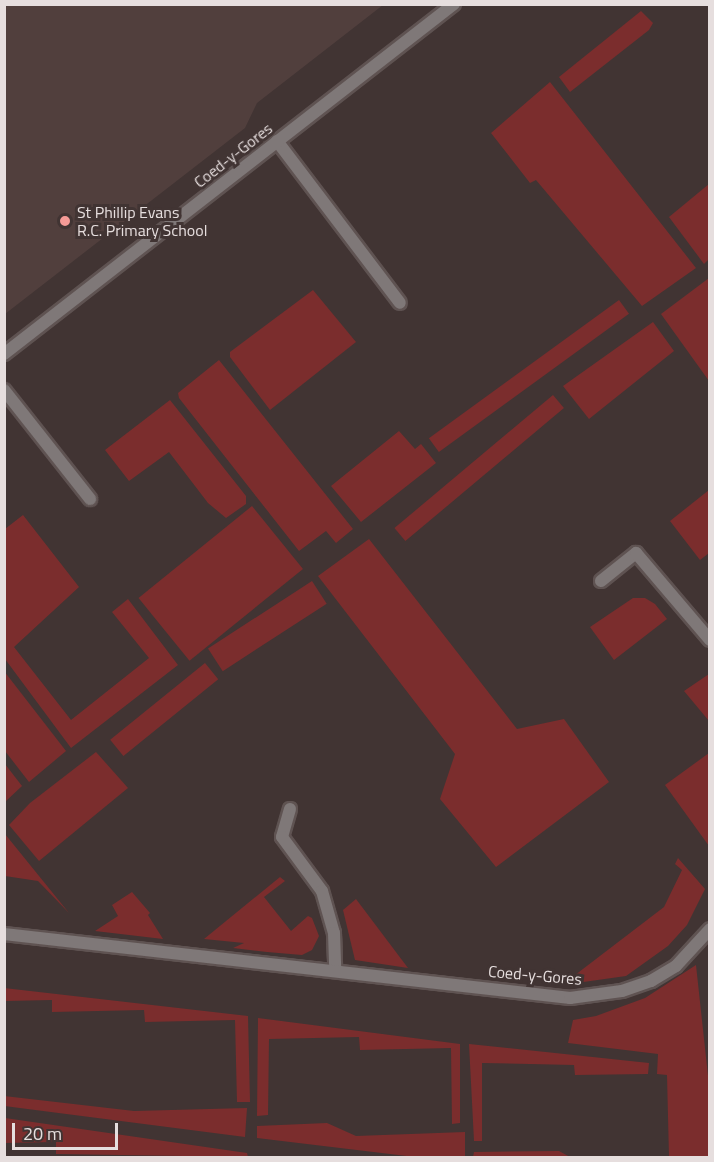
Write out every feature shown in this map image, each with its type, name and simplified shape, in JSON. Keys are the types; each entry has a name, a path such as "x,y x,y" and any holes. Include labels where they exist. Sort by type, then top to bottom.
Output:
{"street":[{"name":"Coed-y-Gores","path":"4,354 454,4"},
{"path":"277,141 400,303"},
{"path":"4,390 90,499"},
{"path":"602,582 636,553 710,640"},
{"path":"290,809 282,837 322,891 334,933 335,970"},
{"name":"Coed-y-Gores","path":"4,934 570,998 599,995 641,985 668,971 699,944 710,929"}],"shaded area":[{"name":"St Phillip Evans R.C. Primary School","path":"5,4 383,5 257,103 245,128 5,314"},
{"path":"641,11 653,23 649,30 570,92 559,77"},
{"path":"550,82 696,268 642,306 536,180 530,183 491,133"},
{"path":"709,184 709,259 704,264 669,217"},
{"path":"709,278 709,381 661,314"},
{"path":"313,290 356,342 270,410 230,357 230,352"},
{"path":"619,300 629,314 439,452 429,438"},
{"path":"653,322 674,351 589,419 563,386"},
{"path":"219,360 353,529 336,543 326,531 299,551 179,398 178,393"},
{"path":"553,395 564,408 405,541 394,528"},
{"path":"170,400 246,496 246,504 226,518 208,503 169,452 129,481 105,450"},
{"path":"399,431 415,449 421,444 436,463 361,522 331,486"},
{"path":"709,490 709,553 700,560 670,521"},
{"path":"252,506 303,569 190,661 139,598"},
{"path":"23,515 79,587 14,647 71,720 149,658 112,612 128,599 178,665 71,748 5,659 5,529"},
{"path":"369,539 517,729 564,719 609,782 496,867 440,799 455,754 318,576"},
{"path":"312,581 327,604 223,671 208,649"},
{"path":"633,598 645,598 655,604 667,619 614,660 590,627"},
{"path":"205,663 218,679 123,756 110,740"},
{"path":"4,671 66,751 29,782 5,751"},
{"path":"710,674 709,721 684,691"},
{"path":"96,752 128,788 39,861 9,825 30,803"},
{"path":"709,753 709,846 665,785"},
{"path":"5,764 22,786 5,802"},
{"path":"4,834 69,913 38,881 5,876"},
{"path":"678,858 705,889 687,925 668,946 626,976 562,985 664,907 682,870 675,864"},
{"path":"280,877 285,881 264,897 291,931 308,916 312,918 319,936 312,950 302,955 267,952 233,948 244,943 204,939"},
{"path":"132,892 150,913 148,915 163,939 95,931 118,916 112,905"},
{"path":"356,899 408,968 355,960 343,910"},
{"path":"696,965 709,1085 709,1157 669,1157 667,1075 657,1074 658,1054 568,1043 573,1020 596,1016 645,998"},
{"path":"4,988 248,1016 250,1102 237,1102 235,1020 145,1022 144,1010 52,1012 52,1000 5,1001"},
{"path":"258,1018 460,1044 460,1123 452,1124 451,1048 360,1050 359,1037 269,1039 268,1115 257,1116"},
{"path":"469,1044 649,1063 648,1074 575,1075 574,1065 482,1063 482,1141 474,1141"},
{"path":"4,1096 134,1111 247,1108 245,1137 5,1106"},
{"path":"5,1118 247,1153 248,1157 56,1154 56,1142 5,1143"},
{"path":"327,1123 356,1136 465,1132 465,1157 415,1157 257,1138 257,1126"},
{"path":"559,1151 570,1157 473,1157 474,1152"}],"place":[{"name":"St Phillip Evans R.C. Primary School","path":"65,221"}]}
